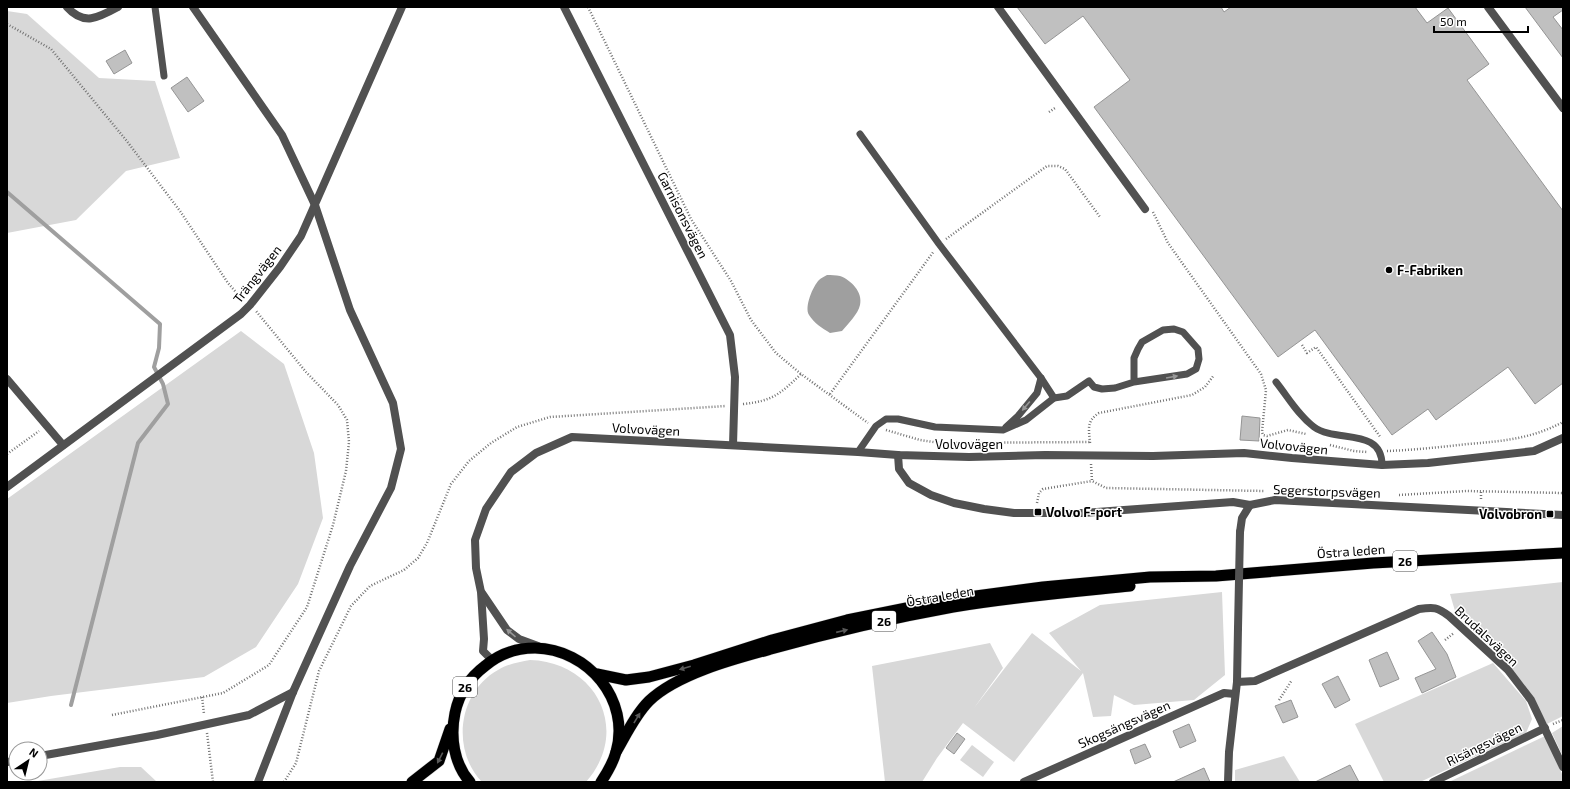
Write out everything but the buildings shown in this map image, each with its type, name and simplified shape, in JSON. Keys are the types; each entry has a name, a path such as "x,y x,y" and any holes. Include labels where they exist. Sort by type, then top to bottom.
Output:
{"highway":[{"name":"Östra leden","path":"596,674 626,680 649,677 694,665 772,640 847,620 946,600 1078,583 1150,577 1216,576 1373,563 1563,553"},
{"name":"Östra leden","path":"616,752 640,713 650,701 680,681 740,658 810,638 888,620 955,607 1152,584 1190,576"},
{"name":"26","path":"470,782 458,761 453,742 453,723 456,704 465,687 476,672 492,660 509,652 527,648 546,648 565,653 582,662 596,674 609,691 616,710 619,731 616,752 610,770 601,782"},
{"name":"26","path":"412,782 439,762 453,723"}],"street":[{"path":"67,7 74,15 90,20 106,14 118,7"},
{"path":"193,7 282,135 315,205 350,310 392,403 401,449 391,488 350,566 293,692 258,782"},
{"name":"Trängvägen","path":"7,487 140,390 241,314 250,305 280,267 300,236 402,7"},
{"name":"Garnisonsvägen","path":"564,7 730,335 735,377 733,445"},
{"path":"998,7 1149,210"},
{"path":"1488,7 1563,108"},
{"path":"7,379 64,445"},
{"name":"Volvovägen","path":"482,592 476,568 475,540 486,509 511,472 536,453 572,437 898,455 969,457 1045,455 1153,456 1244,453 1382,465 1428,463 1534,451 1563,438"},
{"name":"Segerstorpsvägen","path":"898,455 899,469 909,483 930,495 954,503 1014,513 1083,512 1233,502 1250,505 1275,500 1563,515"},
{"path":"1228,782 1236,682 1240,532 1242,518 1250,505"},
{"path":"482,592 507,630 518,639 546,648"},
{"path":"482,592 484,639 483,651 492,660"},
{"name":"Brudalsvägen","path":"1236,682 1255,681 1419,609 1433,607 1441,610 1449,616 1508,670 1531,700 1563,767"},
{"path":"48,754 249,715 293,692"},
{"name":"Skogsängsvägen","path":"1024,782 1224,693 1235,694"},
{"name":"Risängsvägen","path":"1433,782 1545,728"}],"lane":[{"path":"155,7 164,76"},
{"path":"860,134 939,244 1041,378 1054,398"},
{"path":"858,452 876,426 886,419 898,419 935,427 1003,430 1026,420 1054,398 1067,396 1089,381 1094,387 1102,389 1115,388 1134,382 1187,374 1196,368 1199,359 1198,349 1182,332 1163,330 1142,342 1138,349 1134,358 1134,382"},
{"path":"1003,430 1018,416 1037,393 1041,378"},
{"path":"1276,382 1296,409 1315,428 1335,436 1358,438 1370,442 1378,447 1381,452 1382,465"}],"path":[{"path":"588,7 691,219 731,281 751,320 761,335 776,353 801,374 869,423"},
{"path":"7,24 51,49 126,140 180,211 228,283 262,317 306,372 338,405 347,420 349,442 346,471 332,525 307,607 269,665 224,693 112,715"},
{"path":"1049,112 1055,108"},
{"path":"1149,210 1168,243 1261,374 1266,390 1263,435 1266,436 1288,430 1302,432 1312,437"},
{"path":"1302,345 1307,353 1316,347 1382,439"},
{"path":"284,782 296,763 319,671 351,606 370,586 404,570 418,558 427,543 451,484 469,461 491,443 517,428 550,417 761,402 780,394 801,374"},
{"path":"883,430 920,440 940,443 1090,444 1089,423 1093,417 1099,413 1192,395 1205,387 1214,375"},
{"path":"1328,444 1354,451 1371,453 1416,450 1511,440 1548,430 1563,422"},
{"path":"7,454 47,426"},
{"path":"1387,445 1391,451"},
{"path":"1091,465 1092,482"},
{"path":"1036,506 1039,493 1043,489 1092,482 1106,488 1116,489 1203,489 1272,492"},
{"path":"1395,496 1438,492 1563,493"},
{"path":"1481,492 1481,502"},
{"path":"1279,700 1292,680"},
{"path":"202,697 213,782"}],"shaded area":[{"path":"7,11 27,14 99,78 155,81 180,158 126,171 76,220 7,233"},
{"path":"827,275 840,276 848,280 858,291 860,296 860,305 852,319 842,331 830,333 811,318 808,311 808,302 814,287 819,280"},
{"path":"241,331 284,364 314,453 323,518 298,584 256,647 204,677 7,703 7,499"},
{"path":"1563,582 1563,716 1547,724 1527,688 1501,657 1455,611 1450,594"},
{"path":"1222,592 1225,675 1194,700 1134,705 1114,695 1111,716 1093,717 1083,673 1014,762 963,723 937,758 922,782 885,782 872,666 990,643 1003,668 974,708 1032,633 1081,671 1049,633 1100,605"},
{"path":"530,660 553,664 573,673 589,686 600,703 606,722 606,742 599,762 586,782 482,782 472,769 466,754 463,738 463,722 467,707 474,692 485,680 498,670 518,662"},
{"path":"1493,663 1526,701 1532,719 1526,733 1420,782 1384,782 1355,724"},
{"path":"1563,726 1563,757 1552,733"},
{"path":"1545,736 1563,776 1563,782 1449,782"},
{"path":"972,745 994,762 983,777 960,760"},
{"path":"1284,756 1300,782 1235,782 1235,770"},
{"path":"120,767 141,767 157,782 32,782 48,781 48,779"}],"waterway":[{"path":"7,192 160,324 159,348 154,367 163,384 168,404 138,443 71,705"}],"place":[{"name":"F-Fabriken","path":"1389,270"},
{"name":"Volvo F-port","path":"1038,512"},
{"name":"Volvobron","path":"1550,514"}]}
